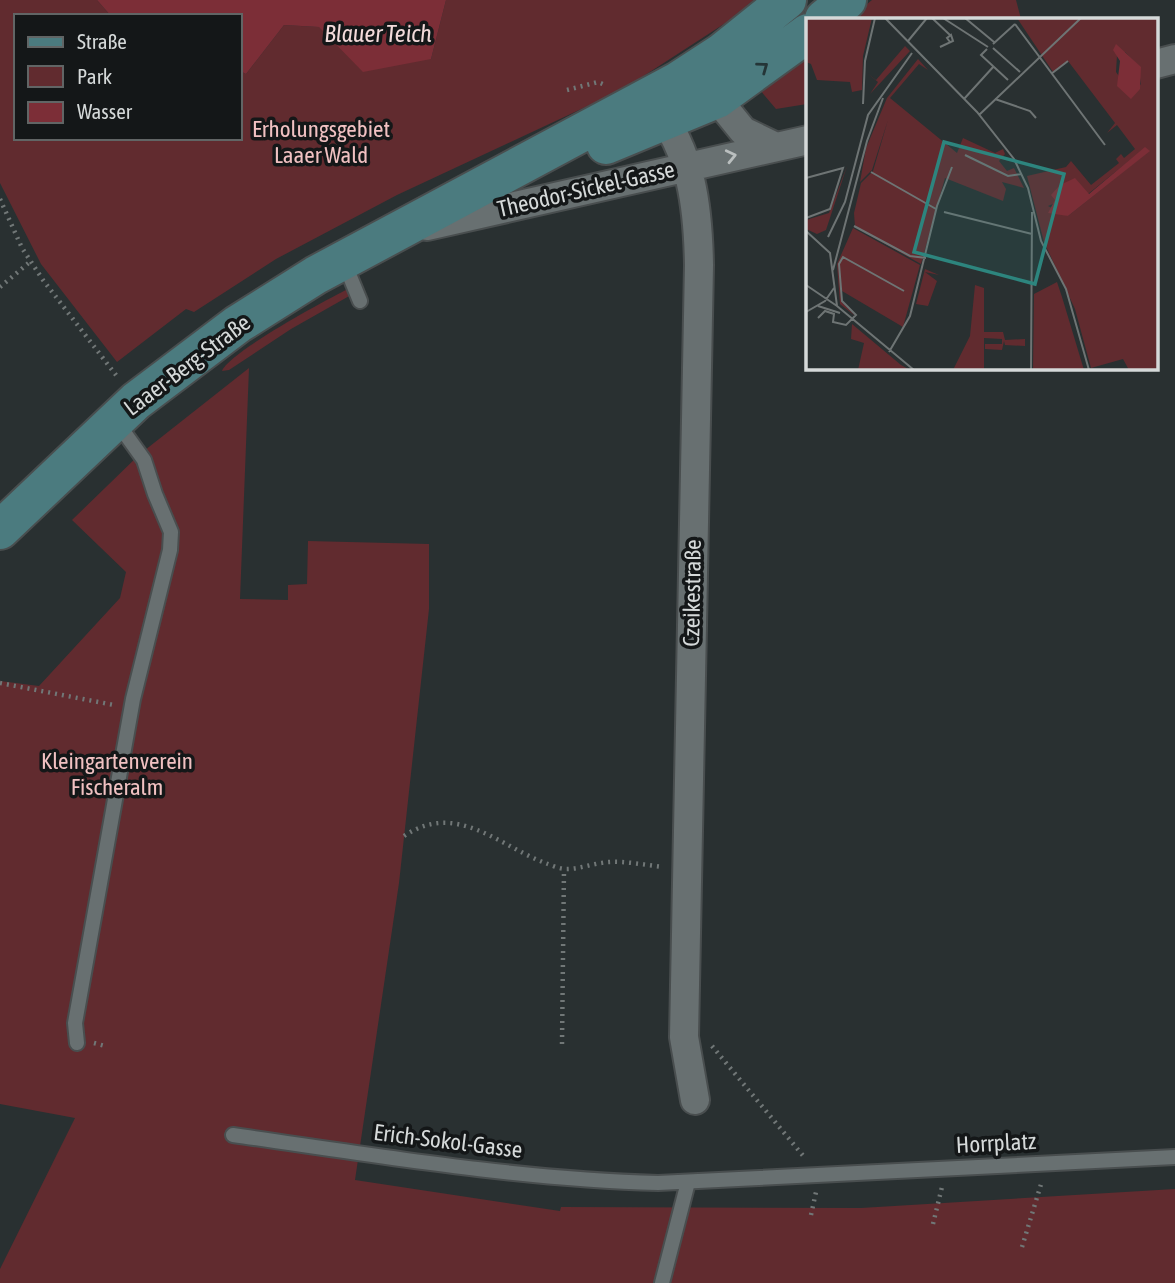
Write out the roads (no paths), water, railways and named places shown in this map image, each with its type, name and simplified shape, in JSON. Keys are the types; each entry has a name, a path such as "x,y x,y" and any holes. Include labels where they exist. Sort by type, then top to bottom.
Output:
{"main road":[{"name":"Laaer-Berg-Straße","path":"0,530 126,410 239,324 316,275 664,100 787,0"},
{"path":"825,18 847,0"},
{"name":"Laaer-Berg-Straße","path":"664,100 717,99 806,34"}],"street":[{"path":"717,99 743,131 774,146"},
{"name":"Czeikestraße","path":"664,100 687,166 698,218 684,1037 695,1100"},
{"name":"Theodor-Sickel-Gasse","path":"397,233 806,140"}],"lane":[{"path":"343,261 360,301"},
{"path":"77,1043 75,1023 132,709 170,550 171,531 126,410"},
{"name":"Erich-Sokol-Gasse","path":"233,1135 506,1173 658,1183"},
{"name":"Horrplatz","path":"658,1183 1175,1157"},
{"path":"663,1283 688,1182"}],"water":[{"name":"Blauer Teich","path":"97,0 446,0 431,59 363,72 319,27 284,25 246,74 242,72 242,14 109,14"}],"park label":[{"name":"Erholungsgebiet Laaer Wald","path":"321,142"},
{"name":"Kleingartenverein Fischeralm","path":"117,774"}]}
